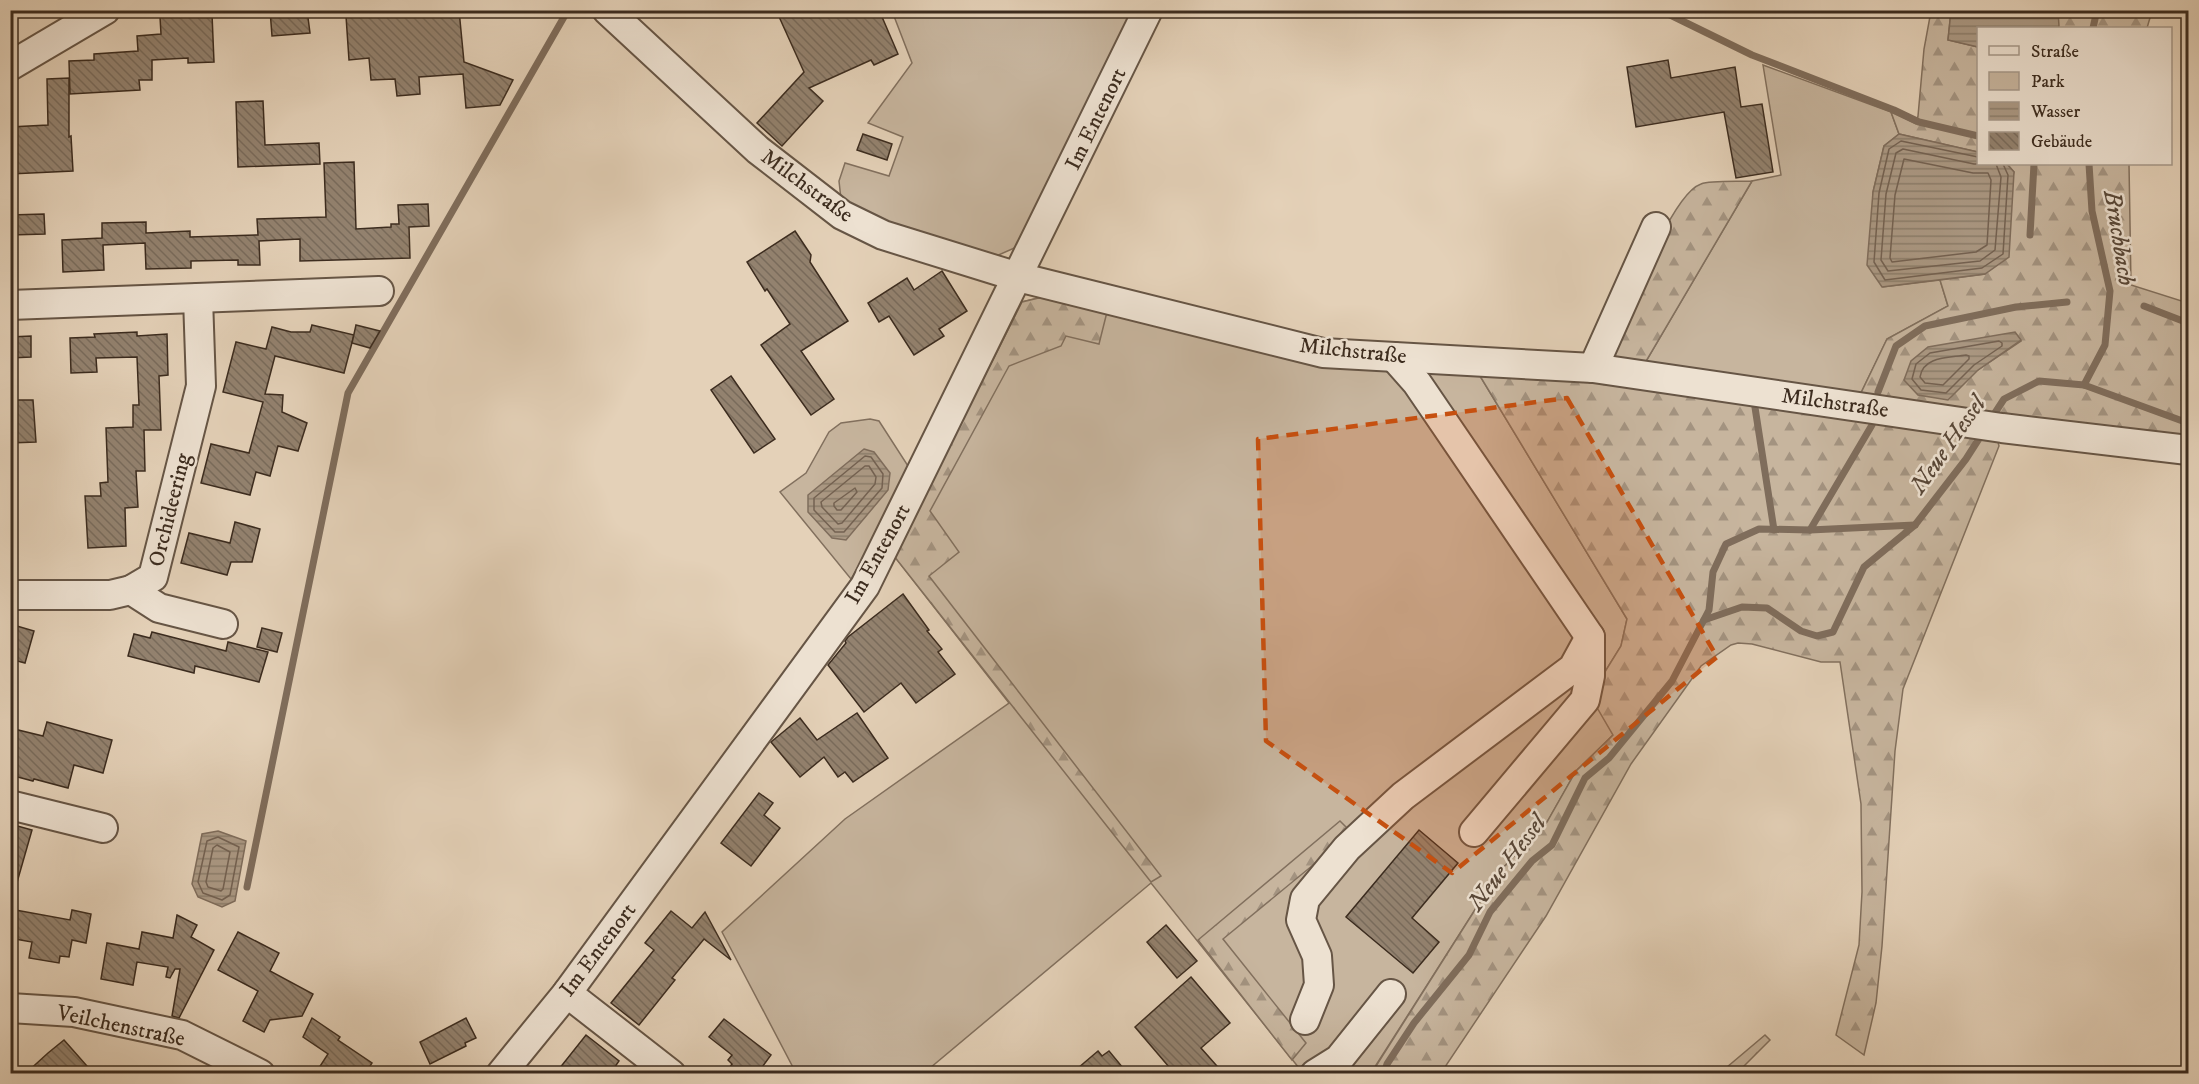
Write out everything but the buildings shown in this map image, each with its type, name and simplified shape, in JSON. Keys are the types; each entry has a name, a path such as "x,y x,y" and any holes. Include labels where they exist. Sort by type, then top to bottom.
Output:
{"street":[{"path":"10,66 105,10"},
{"name":"Milchstraße","path":"607,10 758,150 842,215 883,235 1018,278 1323,353 1593,368 1988,426 2188,450"},
{"name":"Im Entenort","path":"501,1074 567,993 865,586 1148,10"},
{"path":"1593,368 1656,227"},
{"path":"10,305 379,291"},
{"name":"Orchideering","path":"10,595 110,595 131,590 153,577 201,386 198,298"},
{"path":"1395,357 1417,383 1590,638 1590,676 1585,700 1474,832"},
{"path":"131,590 159,608 223,624"},
{"path":"1305,1020 1319,985 1317,956 1301,920 1305,899 1347,848 1403,796 1573,668 1590,638"},
{"path":"10,805 103,828"},
{"path":"567,993 671,1074"},
{"path":"1315,1074 1339,1059 1391,994"},
{"name":"Veilchenstraße","path":"10,1008 74,1012 182,1035 260,1074"}],"highlighted area":[{"path":"1567,398 1717,657 1452,873 1266,741 1258,439"}],"green space":[{"path":"892,11 1134,11 1021,245 994,257 875,220 841,199 839,181 845,163 889,176 903,137 868,123 912,63"},
{"path":"1931,11 1951,11 1948,40 1977,47 1977,152 1899,134 1891,112 1916,124 1924,49"},
{"path":"2058,11 2152,11 2147,27 2058,27"},
{"path":"1763,65 1891,112 1899,134 1884,146 1873,192 1883,287 1940,280 1948,306 1887,339 1860,395 1645,363 1752,181 1781,175"},
{"path":"2008,165 2129,165 2131,285 2188,303 2188,439 1860,395 1887,339 1948,306 1940,280 1985,274 2014,172","holes":["2015,333 2021,341 1978,370 1960,342"]},
{"path":"1752,181 1645,363 1609,358 1649,262 1675,211 1688,193 1706,183"},
{"path":"1051,295 1477,371 1627,619 1621,646 1603,675 1613,735 1576,771 1547,822 1499,872 1371,1073 1303,1073 1151,883 924,1073 796,1073 722,932 845,819 1009,703 894,556 1022,302"},
{"path":"1051,295 1108,308 1099,344 1066,336 1061,346 1009,366 930,511 959,552 929,576 1161,876 1151,882 894,556 1022,302"},
{"path":"1477,371 1593,375 1997,438 1999,446 1903,689 1895,751 1876,1003 1864,1055 1836,1035 1859,945 1862,892 1861,804 1840,662 1821,662 1752,644 1738,643 1731,645 1701,666 1631,764 1546,916 1441,1073 1371,1074 1499,872 1547,822 1576,771 1613,735 1596,706 1603,675 1621,646 1627,619"},
{"path":"870,419 879,421 910,469 851,579 780,492 806,473 829,432 841,423"},
{"path":"1340,821 1352,833 1223,939 1306,1043 1292,1060 1198,940"},
{"path":"1765,1035 1770,1040 1737,1073 1720,1073"}],"water":[{"path":"1951,11 2058,11 2058,27 1977,27 1977,47 1948,40"},
{"path":"1899,134 1977,152 1977,165 2008,165 2014,172 2009,257 1985,274 1882,287 1867,265 1873,192 1884,146"},
{"path":"2015,332 2021,340 1978,370 1948,400 1918,395 1904,380 1911,361 1928,347"},
{"path":"864,449 874,452 890,473 888,490 846,540 832,538 808,512 808,495"},
{"path":"218,831 246,841 235,901 222,907 198,897 192,884 202,834"}],"waterway":[{"path":"247,887 348,393 568,10"},
{"path":"1660,10 1752,55 1894,110 1919,122 1977,136"},
{"name":"Bruchbach","path":"2093,27 2097,10"},
{"path":"2030,235 2034,165"},
{"name":"Bruchbach","path":"2084,385 2105,345 2110,291 2092,211 2089,165"},
{"path":"1878,392 1896,346 1925,326 2016,307 2067,302"},
{"path":"2144,306 2188,323"},
{"name":"Bruchbach","path":"1991,419 2004,399 2039,381 2084,385 2188,423"},
{"path":"1754,401 1774,530"},
{"path":"1810,530 1872,425"},
{"name":"Neue Hessel","path":"1704,620 1742,607 1767,608 1801,631 1817,636 1833,632 1864,567 1915,525 1966,459 1982,434"},
{"name":"Neue Hessel","path":"1384,1074 1387,1064 1414,1023 1469,955 1490,912 1532,861 1552,845 1585,778 1609,758 1672,681 1709,610 1713,572 1726,544 1759,529 1810,530 1915,525"}]}
